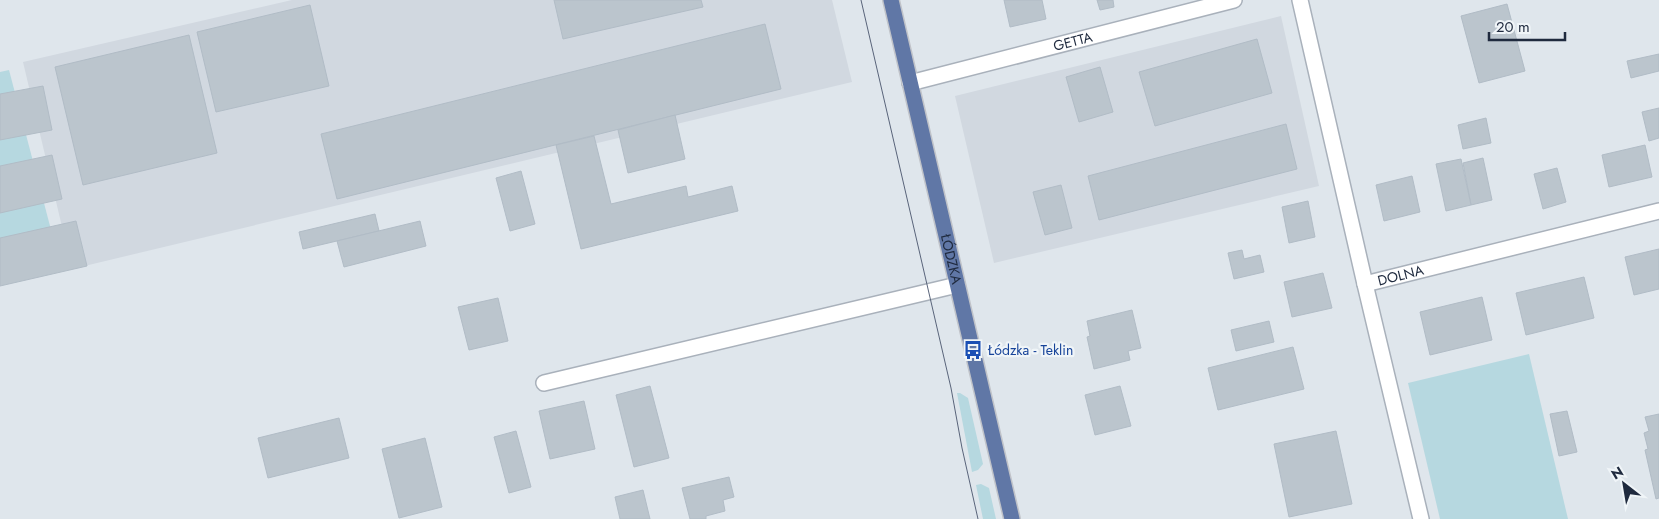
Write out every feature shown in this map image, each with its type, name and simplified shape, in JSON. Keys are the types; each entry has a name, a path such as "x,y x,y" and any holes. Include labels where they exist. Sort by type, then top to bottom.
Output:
{"main road":[{"name":"ŁÓDZKA","path":"891,0 1012,519"}],"street":[{"name":"GETTA","path":"910,83 1234,0"},
{"name":"DOLNA","path":"1300,0 1365,284 1659,211"},
{"path":"1365,284 1421,519"},
{"path":"544,383 957,285"}],"shaded area":[{"path":"292,0 832,0 852,82 72,269 23,62"},
{"path":"1281,16 1319,186 994,263 955,96"},
{"path":"9,70 55,245 0,273 0,72"},
{"path":"1529,354 1568,519 1440,519 1408,383"},
{"path":"957,393 968,398 983,464 978,470 972,472"},
{"path":"981,484 989,488 996,519 983,519 976,485"}],"building":[{"path":"554,0 701,0 703,7 563,39"},
{"path":"1004,0 1042,0 1046,19 1010,27"},
{"path":"1097,0 1113,0 1114,7 1100,10"},
{"path":"1507,4 1525,71 1479,83 1461,16"},
{"path":"310,5 329,86 216,112 197,32"},
{"path":"765,24 781,89 337,199 321,134"},
{"path":"189,35 217,153 83,185 55,67"},
{"path":"1257,39 1272,93 1155,126 1139,72"},
{"path":"1659,54 1659,71 1631,78 1627,61"},
{"path":"1100,67 1113,112 1079,122 1066,77"},
{"path":"43,86 52,130 0,140 0,94"},
{"path":"1659,108 1659,138 1649,141 1642,112"},
{"path":"675,115 685,159 628,173 618,130"},
{"path":"1486,118 1491,143 1463,149 1458,125"},
{"path":"1286,124 1297,169 1099,220 1088,176"},
{"path":"594,136 611,204 686,186 688,197 732,186 738,211 581,249 556,145"},
{"path":"1645,145 1652,177 1609,187 1602,155"},
{"path":"52,155 62,199 0,213 0,166"},
{"path":"1483,158 1492,200 1471,205 1463,163"},
{"path":"1461,159 1471,205 1446,211 1436,164"},
{"path":"1557,168 1566,202 1543,209 1534,174"},
{"path":"521,171 535,224 510,231 496,178"},
{"path":"1412,176 1420,212 1384,221 1376,185"},
{"path":"1061,185 1072,228 1045,235 1033,192"},
{"path":"1308,201 1315,237 1289,243 1282,207"},
{"path":"375,214 379,231 303,249 299,232"},
{"path":"76,221 87,266 0,286 0,238"},
{"path":"420,221 426,246 344,267 337,241"},
{"path":"1659,249 1659,289 1634,295 1625,257"},
{"path":"1242,250 1244,259 1260,255 1264,272 1234,279 1228,253"},
{"path":"1323,273 1332,308 1292,317 1284,282"},
{"path":"1584,277 1594,318 1526,335 1516,293"},
{"path":"1482,297 1492,340 1430,355 1420,312"},
{"path":"498,298 508,341 469,350 458,307"},
{"path":"1132,310 1141,348 1128,351 1130,360 1094,369 1087,337 1090,336 1087,321"},
{"path":"1269,321 1274,342 1236,351 1231,330"},
{"path":"1293,347 1304,389 1218,410 1208,368"},
{"path":"650,386 669,458 634,467 616,395"},
{"path":"1120,386 1131,426 1095,435 1085,395"},
{"path":"584,401 595,449 550,459 539,411"},
{"path":"1567,411 1577,452 1559,456 1550,414"},
{"path":"1659,414 1659,498 1656,499 1645,450 1648,449 1644,433 1649,431 1645,417"},
{"path":"339,418 349,458 268,478 258,438"},
{"path":"516,431 531,487 509,493 494,437"},
{"path":"1336,431 1352,504 1289,517 1274,444"},
{"path":"425,438 442,507 399,518 382,449"},
{"path":"729,477 734,497 723,500 725,511 706,516 706,519 690,519 682,488"},
{"path":"643,490 650,519 620,519 615,497"}],"tram line":[{"path":"861,0 951,388 978,519"}],"place":[{"name":"Łódzka - Teklin","path":"973,350"}]}
